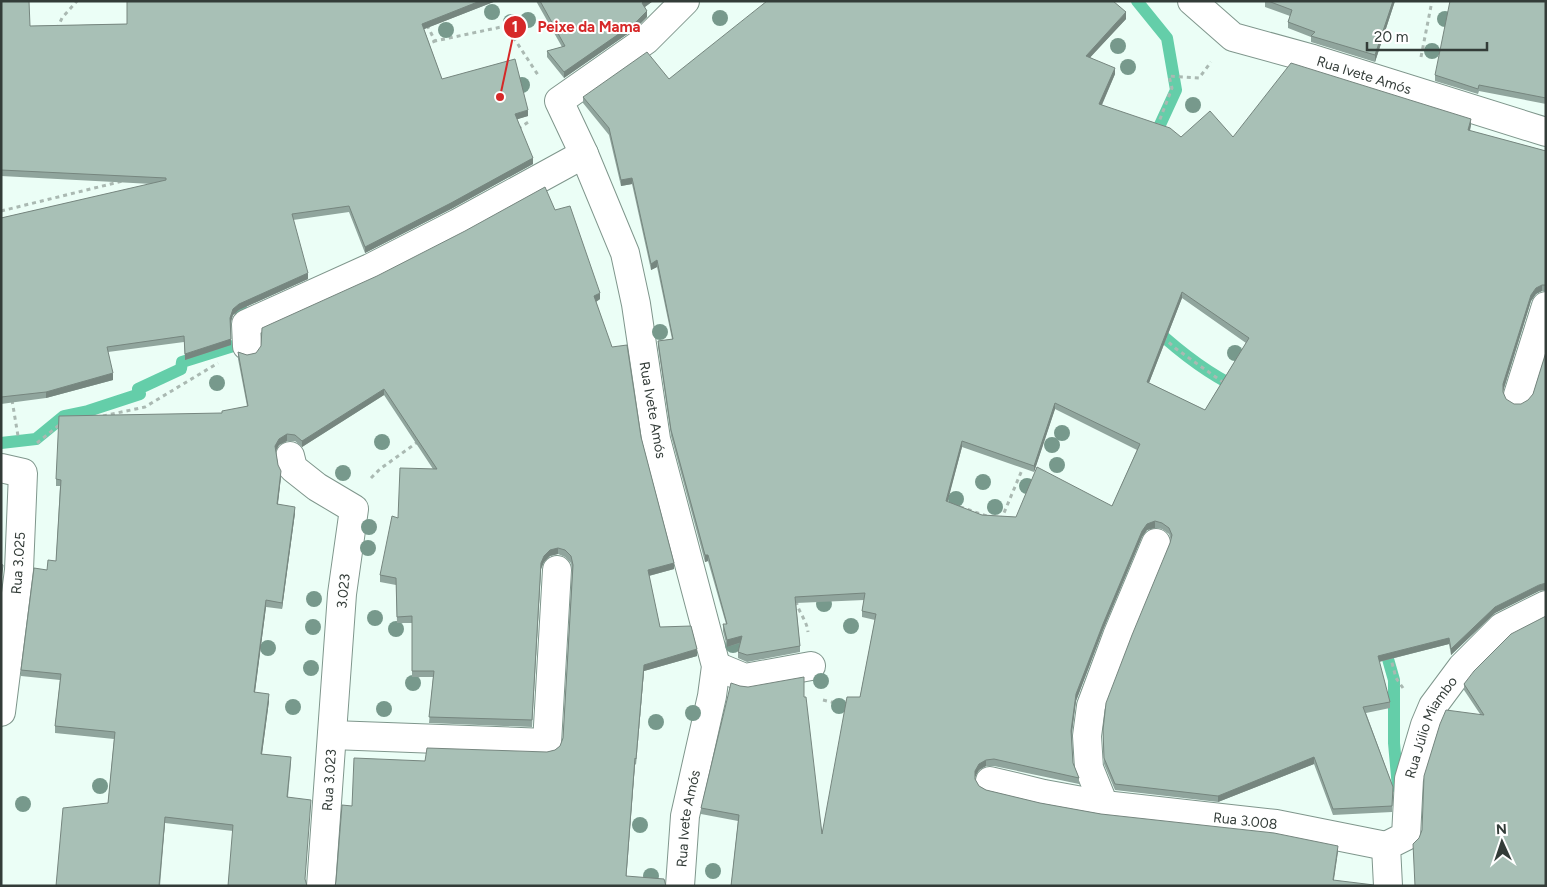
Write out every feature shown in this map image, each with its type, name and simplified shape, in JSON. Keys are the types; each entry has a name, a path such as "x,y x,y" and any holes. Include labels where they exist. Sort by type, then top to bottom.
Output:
{"street":[{"path":"557,102 646,40 685,1"},
{"name":"Rua Ivete Amós","path":"1207,6 1233,37 1313,59 1546,132"},
{"name":"Rua Ivete Amós","path":"557,102 584,154 625,253 636,304 656,439 716,666 712,696 685,816 680,886"},
{"path":"246,346 246,324 370,268 584,154"},
{"path":"1518,395 1546,306"},
{"path":"290,456 294,468 318,487 354,509"},
{"name":"Rua 3.025","path":"1,712 19,570 16,466"},
{"name":"3.023","path":"337,674 342,594 354,509"},
{"path":"1104,805 1090,768 1087,736 1091,706 1117,636 1156,543"},
{"path":"332,735 547,743 557,570"},
{"name":"Rua Júlio Miambo","path":"1386,846 1406,836 1409,779 1425,725 1433,706 1462,667 1502,626 1546,605"},
{"path":"716,666 746,678 811,666"},
{"name":"Rua 3.023","path":"321,886 337,674"},
{"name":"Rua 3.008","path":"990,780 1044,794 1104,805 1276,824 1386,846"},
{"path":"1386,846 1388,886"}],"path":[{"path":"1415,92 1432,1"},
{"path":"55,32 62,18 74,2"},
{"path":"424,20 435,41"},
{"path":"423,46 435,41 506,26 557,102 518,129 510,132"},
{"path":"1155,131 1172,88 1169,76 1199,78 1233,37"},
{"path":"1,211 131,179"},
{"path":"1160,335 1174,348 1229,386"},
{"path":"97,417 145,407 246,346"},
{"path":"11,394 19,442 16,466"},
{"path":"16,466 39,440 58,426 68,424"},
{"path":"354,509 362,487 380,469 420,440"},
{"path":"952,505 1000,521 1022,470"},
{"path":"795,596 798,611 808,627 811,666 809,696 844,704"},
{"path":"1388,649 1396,678 1425,725"}],"building":[{"path":"1,1 29,1 30,26 127,24 127,1 480,1 422,24 442,79 515,59 528,110 515,114 533,158 365,247 349,206 292,214 308,273 239,304 233,309 230,318 231,339 185,354 184,336 107,347 113,373 46,392 1,397 1,218 166,180 166,178 1,170"},
{"path":"540,1 644,1 642,3 647,11 636,22 564,72 547,51 565,46"},
{"path":"767,1 1113,1 1126,12 1086,56 1115,68 1099,104 1170,128 1181,137 1210,111 1233,137 1291,63 1471,119 1468,130 1546,151 1546,285 1536,288 1531,295 1503,384 1503,392 1506,399 1514,404 1521,404 1528,400 1533,394 1546,352 1546,583 1495,607 1451,649 1449,638 1378,656 1390,702 1363,707 1393,787 1392,806 1333,809 1314,757 1218,796 1115,784 1104,758 1103,730 1106,703 1170,543 1172,535 1169,528 1155,521 1147,524 1142,531 1076,694 1071,731 1073,763 1079,778 994,759 986,760 979,764 975,771 975,779 979,786 986,790 1040,803 1101,814 1274,833 1338,846 1333,880 1375,886 731,886 739,815 701,808 731,683 748,687 804,677 804,697 806,697 822,834 847,697 860,697 876,614 862,611 865,593 795,597 800,646 747,655 738,652 742,636 727,640 723,624 727,624 708,555 705,555 671,430 658,341 673,339 657,260 651,264 632,178 621,180 609,128 583,97 647,52 669,79","holes":["1182,292 1249,338 1205,410 1147,382","1055,403 1140,444 1112,506 1037,467 1016,517 982,515 946,501 962,441 1034,466"]},
{"path":"1268,1 1393,1 1375,55 1311,36 1315,32 1288,22 1292,10"},
{"path":"1450,1 1546,1 1546,98 1479,85 1478,89 1435,75"},
{"path":"545,187 555,210 570,206 600,293 594,296 612,347 627,345 641,437 674,563 648,570 660,627 691,626 697,649 644,665 626,876 664,879 666,886 335,886 342,805 352,806 354,758 425,761 427,748 547,752 555,750 560,746 563,738 573,565 571,556 565,550 558,548 550,550 544,556 541,563 532,720 429,717 434,671 412,671 412,616 397,617 396,578 380,575 392,516 398,518 400,468 437,469 384,389 302,441 295,435 287,434 279,439 275,446 278,465 281,471 277,504 295,507 282,603 266,600 254,692 269,694 261,754 291,757 287,797 311,800 305,879 307,886 228,886 233,825 165,817 159,886 56,886 63,808 108,803 115,732 55,726 61,674 21,670 34,568 47,570 48,560 56,561 61,480 56,479 59,416 222,413 222,411 248,406 238,352 247,355 256,353 261,346 262,328 377,276"},
{"path":"1,564 3,565 1,580"},
{"path":"1546,616 1546,886 1415,886 1413,844 1419,838 1422,830 1424,776 1446,710 1484,715 1464,684 1474,671 1511,634"}],"waterway":[{"path":"1137,1 1167,38 1176,90 1153,140"},
{"path":"1,443 36,439 64,416 88,411 140,394 138,389 181,369 182,362 243,343 240,295"},
{"path":"1155,329 1194,362 1238,388"},
{"path":"1384,645 1394,680 1394,743 1398,788"}],"place":[{"name":"Peixe da Mama","path":"500,97"}]}
